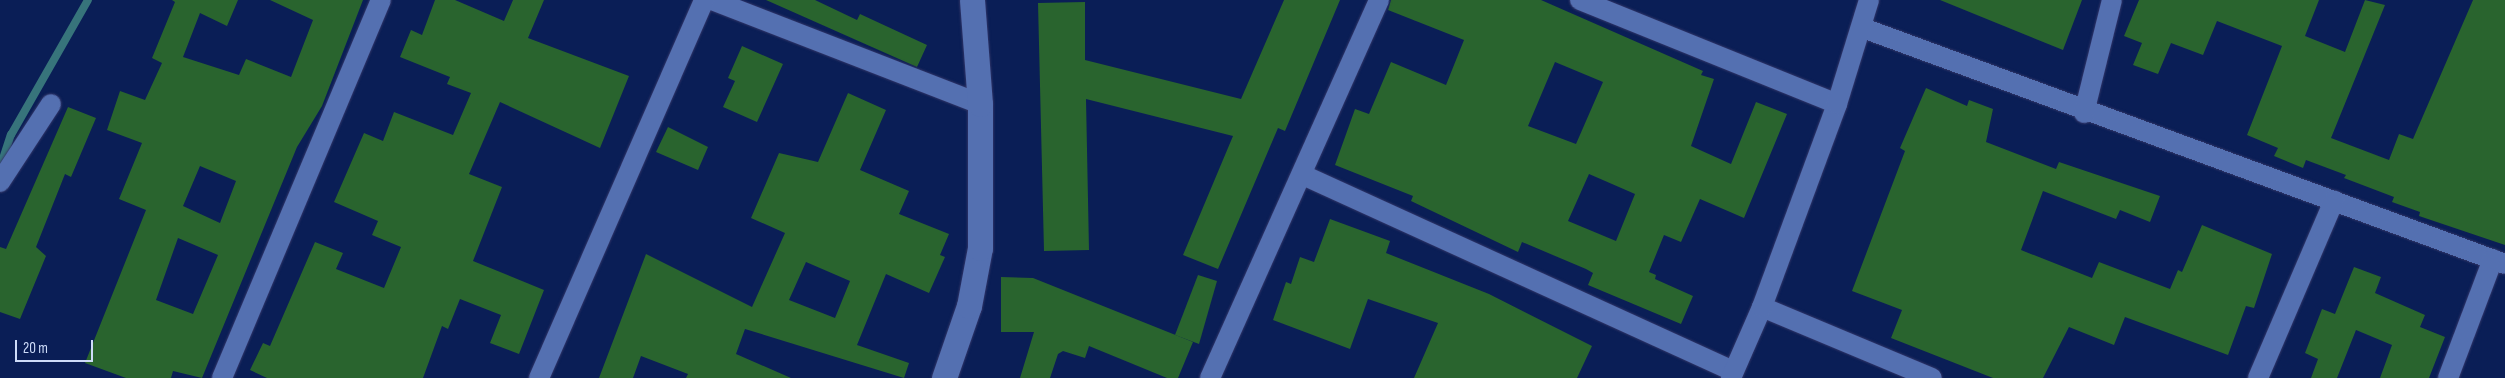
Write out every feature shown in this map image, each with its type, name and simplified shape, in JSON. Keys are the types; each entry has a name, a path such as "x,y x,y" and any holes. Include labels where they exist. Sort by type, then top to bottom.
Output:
{"street":[{"path":"222,378 381,0"},
{"path":"539,378 704,0"},
{"path":"712,0 980,104"},
{"path":"944,378 969,306 980,248 980,104 972,0"},
{"path":"1210,378 1303,175 1379,0"},
{"path":"1580,0 1837,104"},
{"path":"1303,175 1732,375 1762,308 1837,104 1863,28 1869,0"},
{"path":"2084,112 2112,0"},
{"path":"1863,28 2084,112 2499,261 2448,378"},
{"path":"0,182 51,104"},
{"path":"2258,378 2334,201"},
{"path":"1762,308 1932,378"}],"building":[{"path":"172,0 238,0 227,26 200,13 183,57 239,75 246,59 291,77 313,20 270,0 363,0 322,106 297,147 202,378 173,371 171,378 126,378 85,363 146,210 119,199 142,143 107,130 120,91 145,100 162,63 152,58 175,2","holes":["200,166 236,181 220,223 183,206","178,238 218,255 193,314 156,300"]},
{"path":"435,0 455,0 504,21 513,0 544,0 528,38 629,76 600,148 500,102 469,174 502,187 473,261 544,290 519,354 490,343 501,315 460,299 448,329 442,326 423,378 267,378 250,370 263,343 270,346 315,242 343,253 336,269 384,288 401,247 372,235 378,221 334,202 364,133 383,141 394,112 453,135 471,93 447,84 450,77 400,57 411,30 422,35"},
{"path":"766,0 815,0 857,20 860,14 927,45 917,67"},
{"path":"1284,0 1340,0 1285,131 1278,128 1218,269 1183,255 1233,136 1086,99 1089,250 1044,251 1038,3 1085,2 1085,60 1241,99"},
{"path":"1391,0 1541,0 1703,71 1701,75 1714,79 1691,146 1731,164 1756,102 1787,114 1744,218 1700,199 1681,242 1664,235 1649,272 1656,275 1655,279 1693,296 1681,324 1588,285 1593,273 1586,269 1522,242 1518,252 1411,201 1413,196 1335,165 1355,109 1369,114 1391,62 1446,85 1464,40 1388,10","holes":["1555,62 1603,82 1576,144 1528,126","1589,174 1635,194 1616,241 1568,221"]},
{"path":"1940,0 2082,0 2063,50"},
{"path":"2139,0 2319,0 2305,36 2345,52 2365,0 2385,5 2331,138 2389,160 2399,134 2413,139 2473,0 2505,0 2505,245 2419,216 2420,212 2392,202 2394,197 2344,178 2346,175 2306,160 2303,168 2274,156 2278,148 2247,135 2282,46 2217,21 2203,55 2171,43 2158,74 2133,65 2142,43 2124,36"},
{"path":"742,46 783,64 757,122 723,107 735,81 728,78"},
{"path":"1926,88 1967,106 1969,100 1993,109 1986,142 2056,169 2059,162 2160,196 2150,222 2120,210 2116,219 2043,191 2021,250 2092,278 2099,262 2170,289 2178,270 2182,272 2202,225 2272,254 2254,308 2246,306 2228,355 2125,317 2114,345 2069,327 2043,378 1993,378 1891,338 1902,310 1852,291 1905,151 1900,148"},
{"path":"848,93 886,110 860,170 909,191 899,214 949,234 940,255 945,257 929,293 886,274 857,345 909,363 904,378 745,329 736,354 791,378 686,378 688,374 641,356 633,378 599,378 646,254 752,307 785,233 751,218 779,153 818,162","holes":["806,262 850,281 835,318 789,300"]},
{"path":"68,107 96,118 71,177 65,174 36,247 46,256 20,319 0,312 0,247 6,249"},
{"path":"668,127 708,147 698,170 656,152"},
{"path":"1330,219 1390,241 1386,253 1489,294 1592,346 1577,378 1414,378 1438,323 1368,299 1350,349 1273,320 1286,282 1291,284 1300,257 1314,262"},
{"path":"2354,267 2381,277 2375,293 2425,315 2420,327 2445,337 2429,378 2380,378 2392,345 2356,330 2337,378 2311,378 2318,359 2305,353 2322,309 2335,314"},
{"path":"1198,275 1217,281 1199,344 1175,335"},
{"path":"1001,277 1033,278 1193,342 1178,378 1167,378 1089,346 1085,358 1063,351 1058,354 1050,378 1020,378 1034,332 1001,332"}],"waterway":[{"path":"0,168 11,135 88,0"}]}
